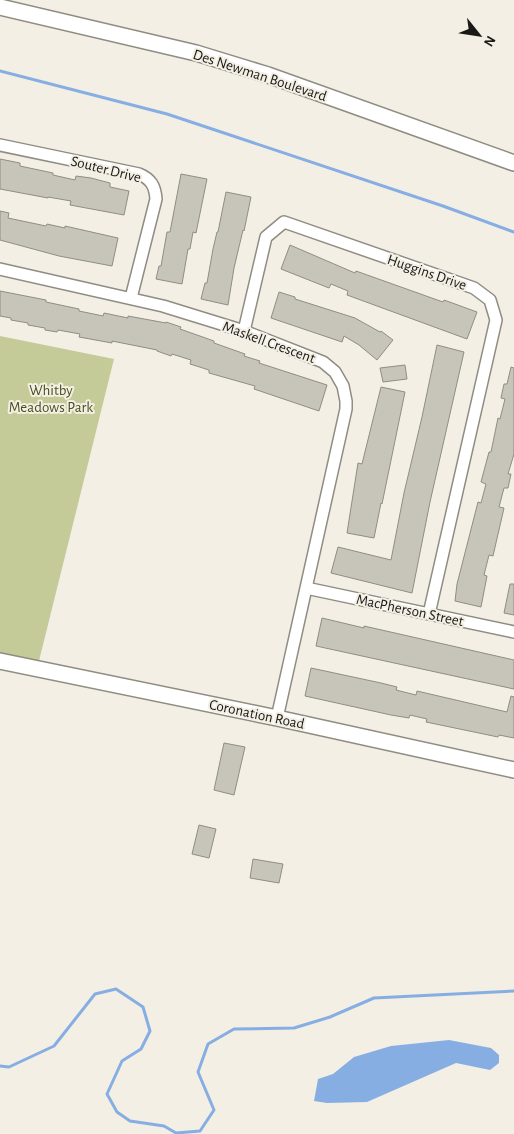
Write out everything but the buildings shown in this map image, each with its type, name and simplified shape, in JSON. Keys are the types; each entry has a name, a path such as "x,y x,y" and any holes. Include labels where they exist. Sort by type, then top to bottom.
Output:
{"street":[{"name":"Des Newman Boulevard","path":"0,7 196,53 268,75 514,163"},
{"name":"Souter Drive","path":"0,145 139,174 151,182 156,192 156,199 131,298"},
{"name":"Huggins Drive","path":"244,331 266,237 284,222 474,288 490,300 496,320 429,614"},
{"name":"Maskell Crescent","path":"0,269 163,306 244,331 323,362 335,372 345,393 344,416 277,718"},
{"name":"MacPherson Street","path":"306,588 514,632"},
{"name":"Coronation Road","path":"0,661 277,718 514,770"}],"green space":[{"name":"Whitby Meadows Park","path":"0,336 114,359 37,669 0,660"}],"water":[{"path":"449,1040 491,1048 499,1055 499,1063 490,1070 456,1063 367,1102 327,1103 314,1101 318,1079 333,1074 354,1057 391,1046"}],"waterway":[{"path":"0,71 167,114 443,206 514,232"},
{"path":"0,1066 9,1067 54,1046 95,994 116,989 143,1007 150,1031 141,1049 122,1061 107,1094 117,1112 130,1121 164,1126 176,1133 200,1131 214,1110 198,1072 208,1044 234,1029 294,1028 330,1017 374,998 514,991"}]}
